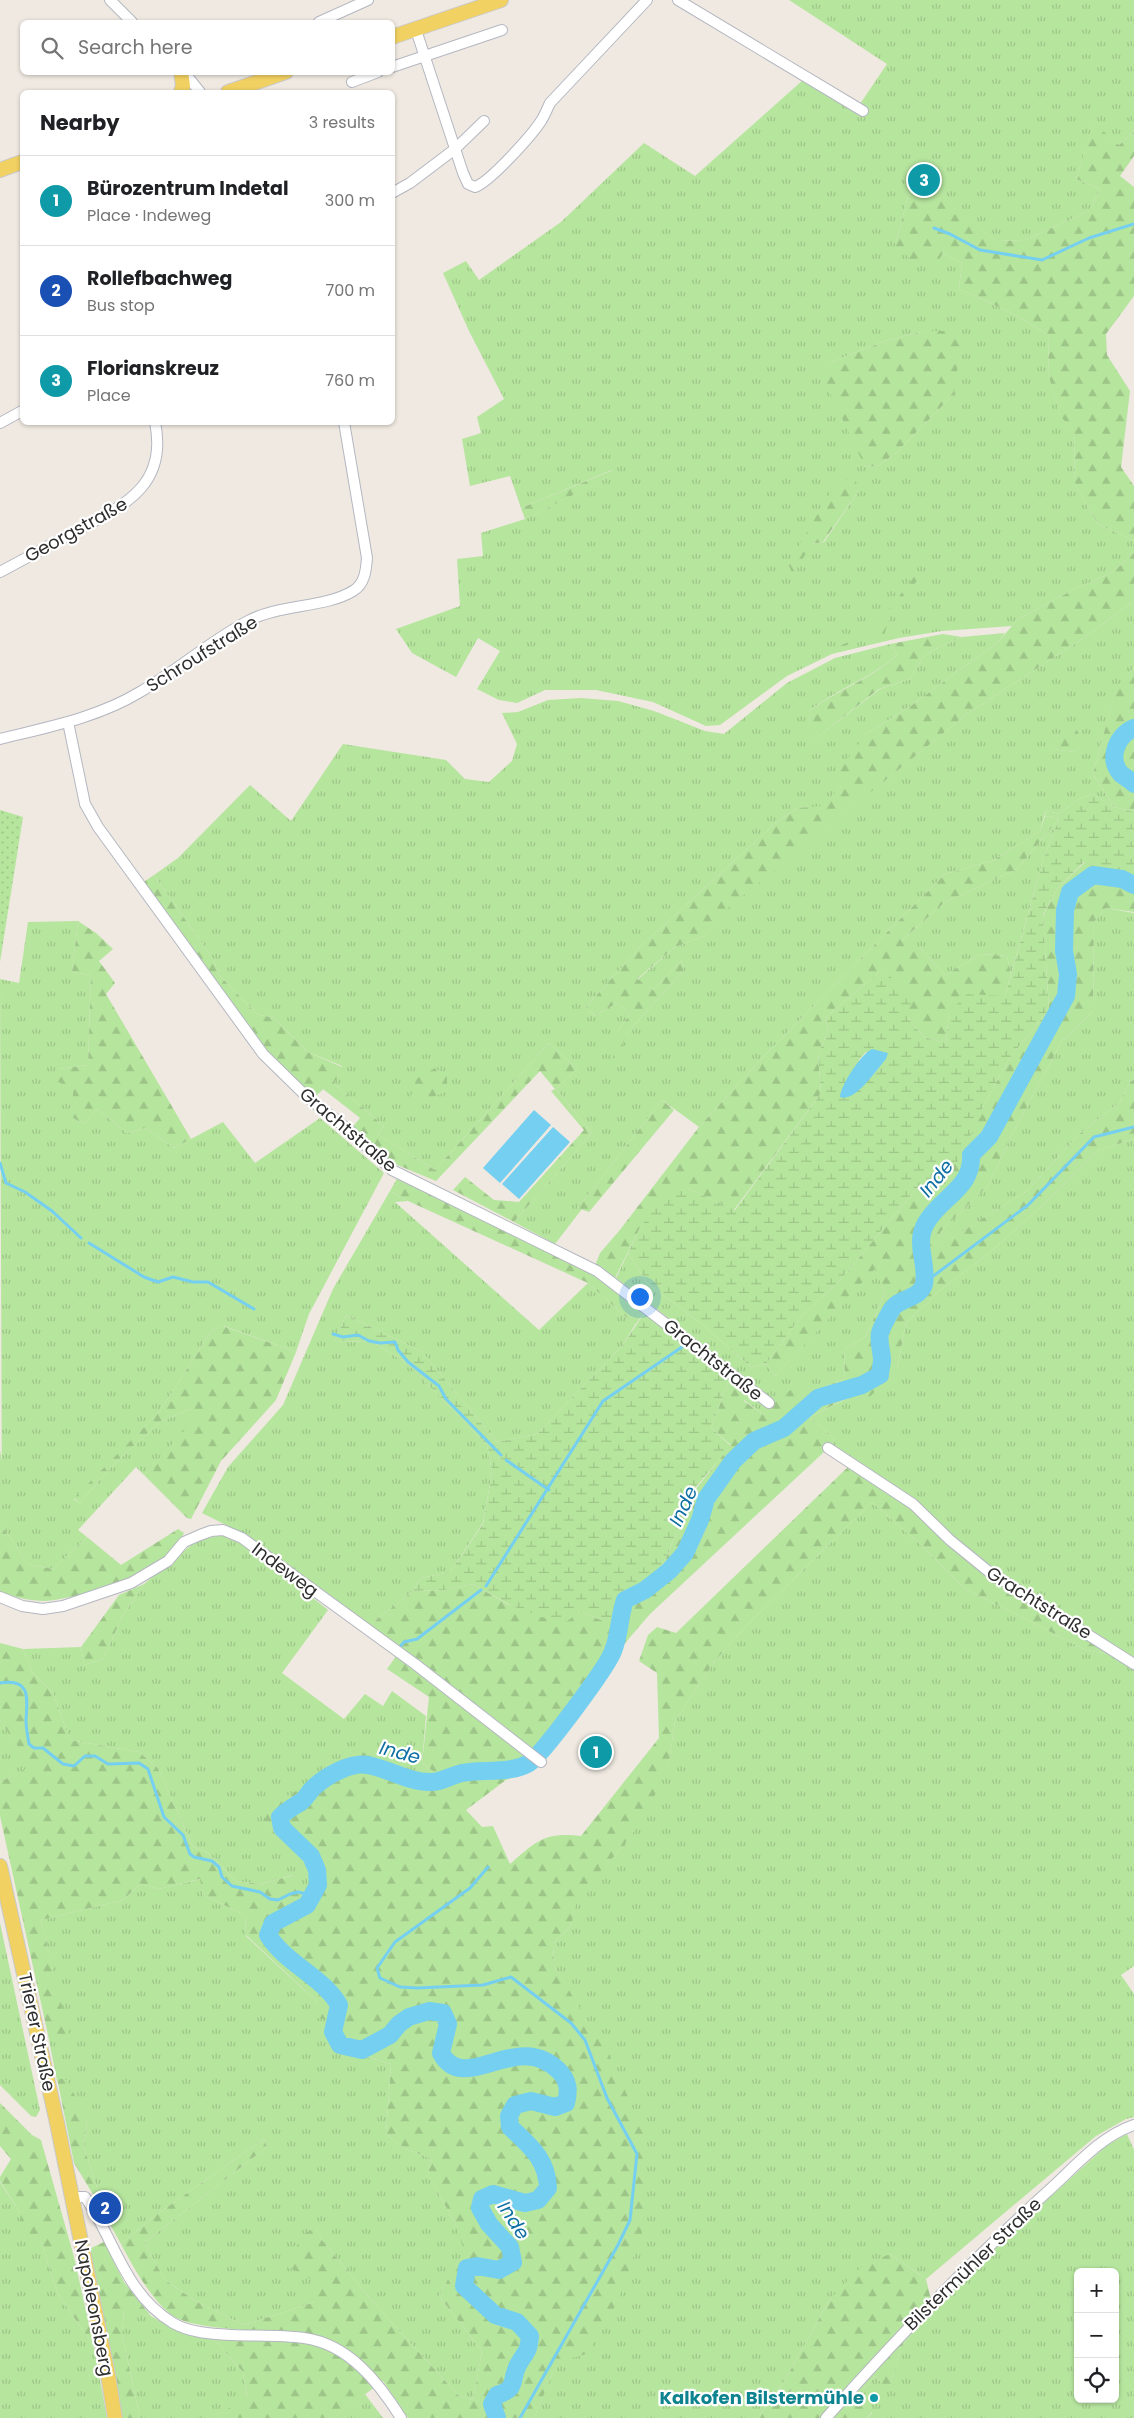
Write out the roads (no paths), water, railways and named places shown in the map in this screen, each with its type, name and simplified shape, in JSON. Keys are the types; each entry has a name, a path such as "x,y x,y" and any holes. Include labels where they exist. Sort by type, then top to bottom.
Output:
{"main road":[{"path":"395,36 501,0"},
{"path":"182,90 183,75"},
{"path":"234,90 277,75"},
{"path":"0,170 20,163"},
{"name":"Trierer Straße","path":"0,1866 71,2197"},
{"name":"Napoleonsberg","path":"71,2197 108,2374 114,2418"}],"street":[{"path":"110,0 130,20"},
{"path":"323,20 368,0"},
{"path":"416,30 468,184 475,187 483,184 541,121 550,103 647,0"},
{"path":"678,0 863,111"},
{"path":"395,66 502,30"},
{"path":"186,75 198,90"},
{"path":"352,82 370,75"},
{"path":"395,191 410,184 455,149 484,121"},
{"path":"0,423 20,413"},
{"name":"Georgstraße","path":"0,572 112,512 134,497 154,467 157,445 155,425"},
{"name":"Schroufstraße","path":"0,739 68,722 106,710 140,692 248,621 298,605 338,598 360,586 366,572 367,558 345,425"},
{"name":"Grachtstraße","path":"68,722 85,804 98,828 263,1054 290,1081 350,1131 392,1170 597,1271 768,1403"},
{"name":"Grachtstraße","path":"828,1448 914,1504 950,1540 988,1571 1134,1664"},
{"name":"Indeweg","path":"0,1597 22,1606 43,1609 63,1606 131,1583 168,1561 184,1542 211,1530 224,1530 242,1538 416,1664 541,1762"},
{"name":"Bilstermühler Straße","path":"826,2418 893,2342 991,2243 1104,2140 1134,2125"},
{"path":"71,2197 85,2197 96,2212 107,2240 126,2273 148,2304 174,2324 208,2334 306,2338 338,2350 363,2368 382,2388 401,2418"}],"water":[{"path":"872,1049 888,1053 886,1059 859,1090 846,1098 840,1097 852,1070 862,1057"},
{"path":"534,1110 551,1125 500,1183 483,1168"},
{"path":"553,1127 570,1142 519,1199 502,1184"}],"waterway":[{"path":"934,228 980,250 1042,260 1089,238 1134,224"},
{"name":"Inde","path":"1134,728 1123,736 1114,755 1117,768 1121,774 1134,784"},
{"name":"Inde","path":"497,2418 492,2404 497,2395 504,2393 511,2387 518,2365 527,2350 530,2336 517,2322 495,2315 464,2286 467,2268 477,2266 499,2270 513,2262 510,2247 489,2224 480,2208 482,2199 493,2194 525,2203 538,2200 548,2188 547,2178 541,2161 531,2147 510,2127 509,2116 515,2105 531,2101 555,2107 566,2103 568,2094 566,2082 559,2071 543,2060 526,2056 509,2058 477,2067 463,2068 451,2065 441,2053 448,2024 443,2013 429,2011 409,2017 399,2024 390,2035 362,2050 340,2045 333,2032 339,2005 323,1986 284,1954 268,1935 273,1923 307,1905 318,1885 317,1870 311,1856 282,1828 280,1817 301,1802 313,1788 325,1779 339,1771 354,1766 368,1765 406,1778 434,1782 462,1773 514,1769 529,1763 536,1757 574,1710 608,1660 615,1645 625,1600 645,1590 669,1571 685,1553 700,1520 706,1499 733,1461 754,1441 784,1428 818,1398 862,1385 880,1375 882,1360 881,1330 895,1305 914,1296 922,1289 924,1284 925,1276 921,1238 926,1223 967,1176 971,1155 989,1137 1066,996 1068,974 1064,951 1065,910 1070,892 1093,875 1122,879 1134,885"},
{"path":"924,1283 1028,1205 1094,1137 1134,1127"},
{"path":"0,1163 6,1183 25,1192 52,1211 81,1238"},
{"path":"89,1243 144,1277 158,1282 173,1277 193,1282 208,1282 254,1309"},
{"path":"333,1334 343,1337 358,1335 369,1341 380,1343 395,1342 398,1350 408,1362 439,1386 446,1399 501,1455"},
{"path":"486,1586 603,1401 682,1347"},
{"path":"506,1460 549,1490"},
{"path":"399,1648 404,1642 417,1639 481,1590"},
{"path":"0,1683 10,1682 23,1687 27,1698 26,1721 29,1744 34,1748 43,1748 63,1764 74,1766 85,1756 95,1756 108,1764 139,1763 148,1769 164,1817 183,1835 190,1854 194,1857 212,1861 219,1867 222,1877 232,1886 260,1892 270,1899 278,1900 298,1892 314,1896"},
{"path":"488,1867 470,1888 395,1942 377,1968 380,1978 400,1987 417,1988 483,1985 511,1977 571,2023 585,2040 607,2098 637,2154 630,2220 618,2245 520,2418"}],"place":[{"name":"Florianskreuz","path":"924,180"},
{"name":"Bürozentrum Indetal","path":"596,1752"},
{"name":"Rollefbachweg","path":"105,2208"},
{"name":"Kalkofen Bilstermühle","path":"874,2398"}]}
